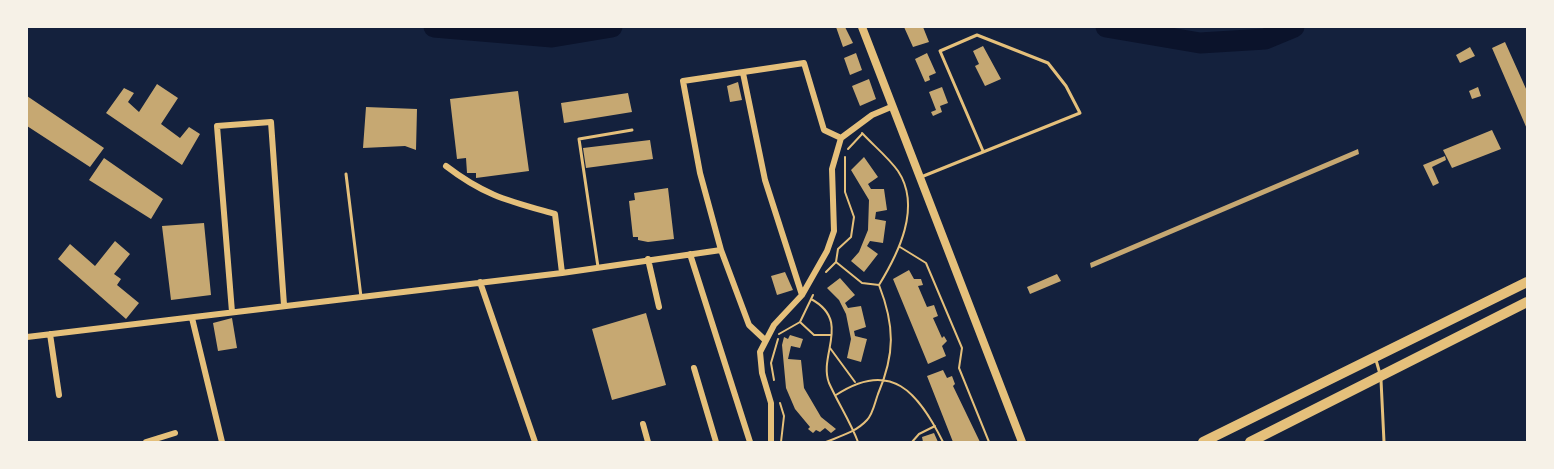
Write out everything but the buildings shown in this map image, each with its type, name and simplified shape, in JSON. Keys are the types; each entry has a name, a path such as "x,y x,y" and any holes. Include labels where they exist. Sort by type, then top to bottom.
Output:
{"highway":[{"path":"1203,442 1527,282"},
{"path":"1250,442 1527,302"}],"street":[{"path":"862,27 1022,442"},
{"path":"765,340 749,325 721,250 700,173 683,81 804,63 824,130 841,138"},
{"path":"743,73 765,180 802,295"},
{"path":"771,442 771,403 760,352 774,325 802,295 827,251 834,231 832,169 841,138 872,115 891,107"},
{"path":"232,312 217,126 272,122 284,305"},
{"path":"446,166 474,187 505,200 555,214 562,273"},
{"path":"27,337 562,273 721,250"},
{"path":"690,254 750,442"},
{"path":"648,259 659,307"},
{"path":"480,282 535,442"},
{"path":"192,318 222,442"},
{"path":"50,334 60,395"},
{"path":"694,368 716,442"},
{"path":"643,424 648,442"},
{"path":"146,442 175,433"}],"lane":[{"path":"919,177 1080,113 1066,86 1048,63 976,35 940,51 983,151"},
{"path":"598,267 579,139 632,130"},
{"path":"346,174 361,297"},
{"path":"1375,358 1381,377 1384,442"}],"path":[{"path":"826,442 854,431 868,418 884,379 892,348 890,314 879,285 905,234 907,197 898,172 856,127"},
{"path":"900,247 926,262 962,348 959,368 989,442"},
{"path":"836,262 862,283 879,285"},
{"path":"802,295 826,310 832,326 828,381 858,442"},
{"path":"775,382 771,363 779,333 800,322 811,299"},
{"path":"800,322 814,335 831,335"},
{"path":"830,348 856,382"},
{"path":"836,395 856,382 884,379 903,387 924,409 943,442"},
{"path":"779,400 784,416 781,442"},
{"path":"912,442 919,434 935,426"}],"waterway":[{"path":"434,27 552,37 612,27"},
{"path":"1106,27 1200,43 1265,39 1294,27"}]}
